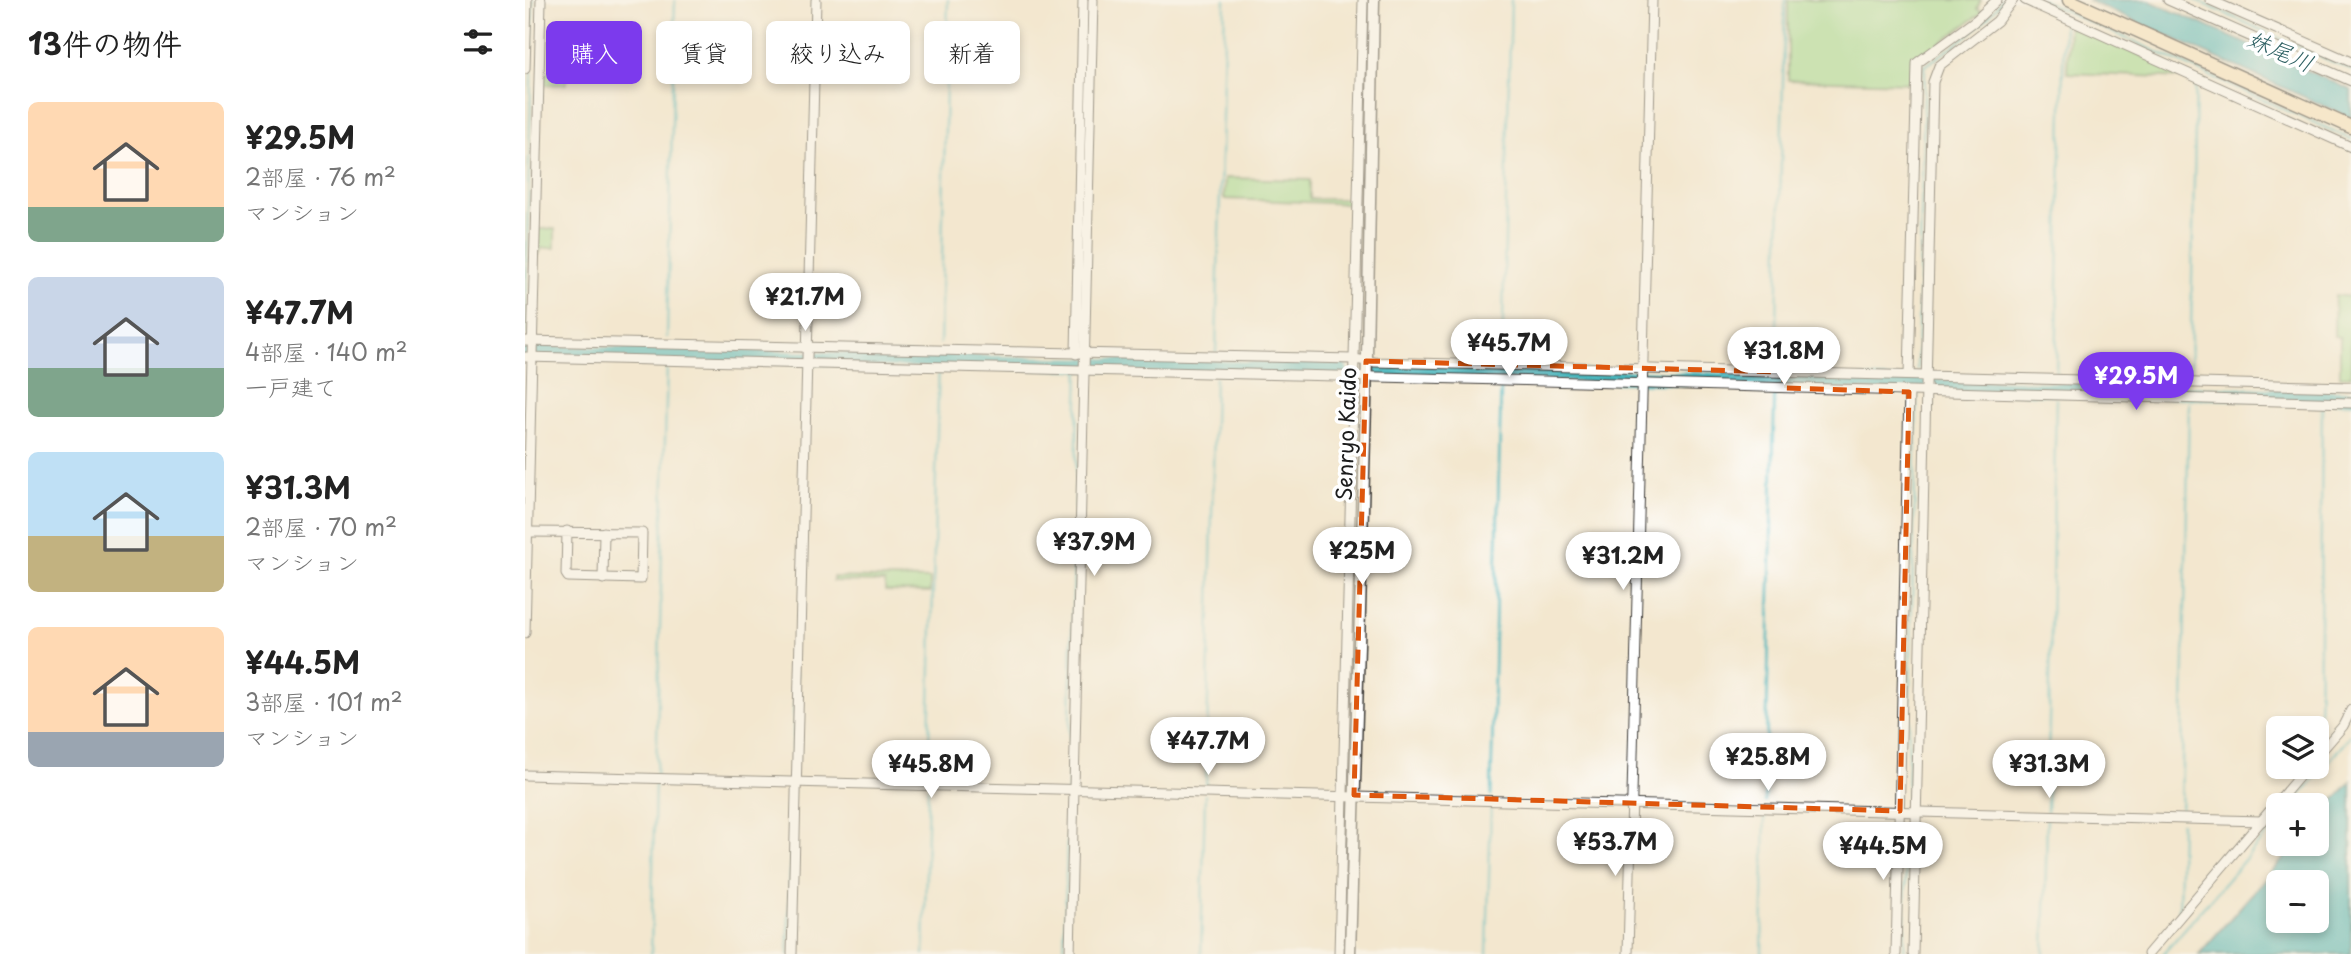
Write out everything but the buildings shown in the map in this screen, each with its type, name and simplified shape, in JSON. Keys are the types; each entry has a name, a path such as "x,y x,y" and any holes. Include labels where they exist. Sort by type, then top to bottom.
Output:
{"main road":[{"path":"2069,0 2265,100 2351,127"}],"street":[{"path":"525,69 527,0"},
{"path":"525,633 530,350 541,0"},
{"path":"792,954 793,781 816,0"},
{"path":"1082,364 1083,0"},
{"path":"1070,954 1070,789 1093,0"},
{"path":"1339,954 1347,795 1353,359 1363,0"},
{"name":"Senryo Kaido","path":"1350,954 1347,795 1366,377 1374,0"},
{"path":"1628,954 1652,0"},
{"path":"1997,0 1980,25 1939,66 1934,75 1922,165 1909,375 1921,387 2061,388 2351,403"},
{"path":"1896,954 1908,811 1921,387 1922,165 1917,63 1980,25 1997,22 2013,0"},
{"path":"2025,0 2198,77 2265,100 2351,147"},
{"path":"2168,0 2351,81"},
{"path":"2210,0 2351,62"},
{"path":"530,350 806,359 1212,367 1353,377 1505,373 1781,383 1909,375"},
{"path":"530,350 806,359 1212,367 1353,359 1505,373 1921,387 2351,387"},
{"path":"1913,954 1908,811 1921,387"},
{"path":"528,532 567,531 642,533 641,579 568,577 567,531"},
{"path":"603,579 604,532"},
{"path":"2329,742 2343,726 2351,710"},
{"path":"525,775 2262,821"},
{"path":"2148,954 2297,779"}],"highlighted area":[{"path":"1366,361 1784,372 1784,388 1909,392 1900,811 1354,795"}],"green space":[{"path":"1788,0 1981,0 1977,9 1983,12 1917,60 1914,83 1788,80"},
{"path":"2069,23 2194,78 2190,80 2067,73"},
{"path":"542,72 546,72 546,84 566,84 542,85"},
{"path":"1225,178 1310,180 1310,199 1354,199 1354,204 1224,199"},
{"path":"538,229 555,229 555,248 542,248 538,256"},
{"path":"2335,295 2351,297 2351,376 2340,376 2340,337 2334,336"},
{"path":"833,577 930,579 930,592 885,591 885,582 833,581"}],"water":[{"name":"妹尾川","path":"2087,0 2148,0 2351,90 2351,118"},
{"path":"2351,781 2351,954 2199,954 2266,878 2266,933 2329,933 2329,870 2273,870 2285,856 2329,856 2329,806"}],"waterway":[{"path":"525,335 533,0"},
{"path":"667,337 675,0"},
{"path":"940,343 948,0"},
{"path":"1216,352 1225,0"},
{"path":"1502,359 1511,0"},
{"path":"1776,366 1785,0"},
{"path":"1917,369 1925,66 1977,28 2002,0"},
{"path":"2041,0 2351,139"},
{"path":"2195,0 2351,70"},
{"path":"2056,372 2064,21"},
{"path":"2190,377 2196,81"},
{"path":"525,352 1341,370"},
{"path":"928,782 939,358"},
{"path":"1064,954 1079,361"},
{"path":"656,776 667,365"},
{"path":"1376,370 2351,397"},
{"path":"1206,789 1215,378"},
{"path":"1765,802 1775,378"},
{"path":"1491,796 1501,384"},
{"path":"1907,808 1917,395"},
{"path":"2047,812 2056,399"},
{"path":"2181,816 2189,403"},
{"path":"2319,716 2322,406"},
{"path":"792,778 795,673"},
{"path":"2302,793 2351,735"},
{"path":"651,954 655,782"},
{"path":"788,954 792,785"},
{"path":"924,954 928,788"},
{"path":"1201,954 1205,795"},
{"path":"1487,954 1491,803"},
{"path":"1762,954 1765,810"},
{"path":"1904,954 1907,815"},
{"path":"2044,954 2047,818"},
{"path":"2179,913 2181,823"},
{"path":"2163,954 2266,835"}]}
